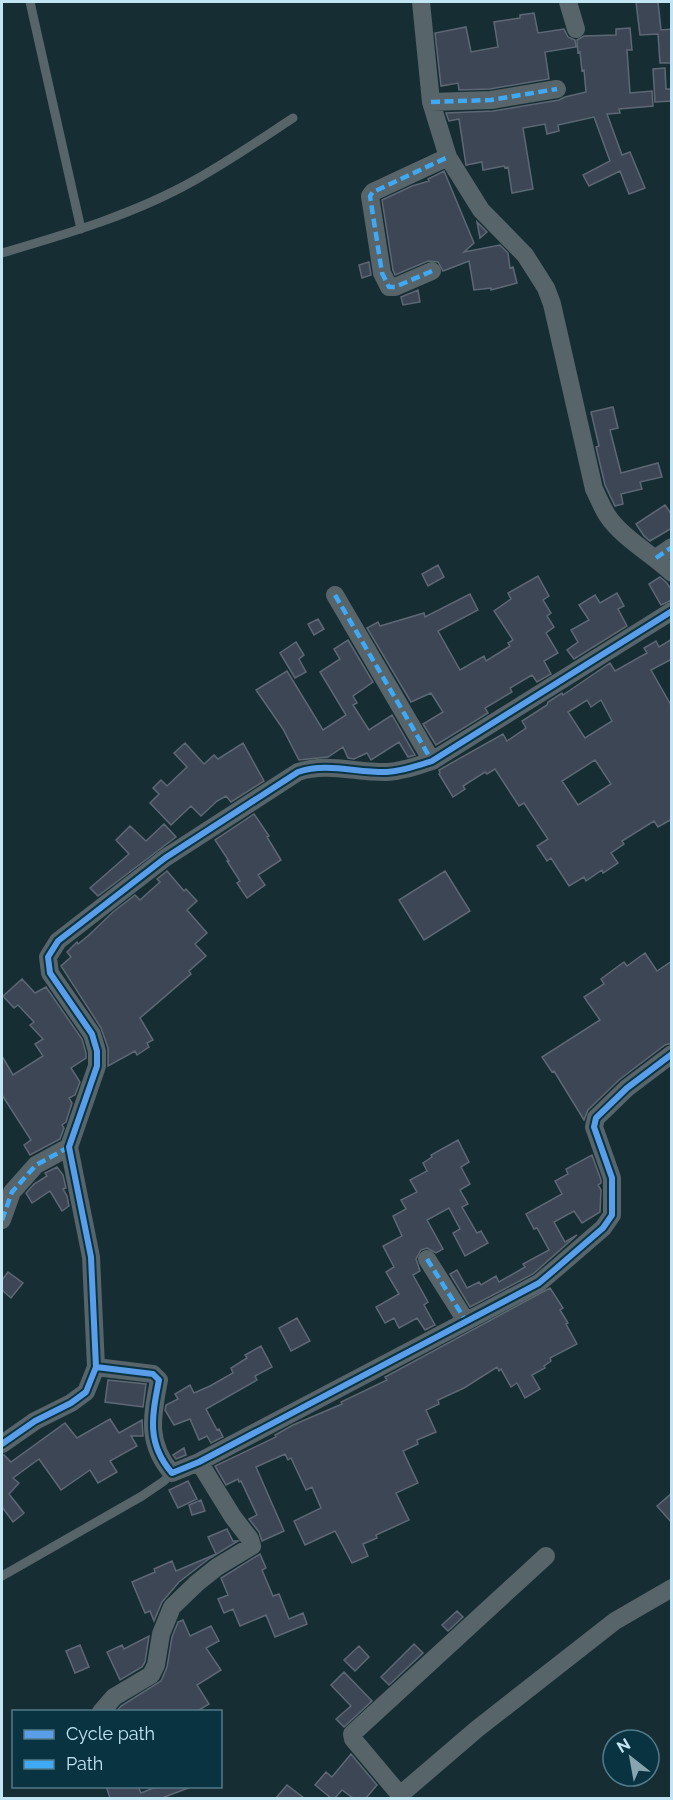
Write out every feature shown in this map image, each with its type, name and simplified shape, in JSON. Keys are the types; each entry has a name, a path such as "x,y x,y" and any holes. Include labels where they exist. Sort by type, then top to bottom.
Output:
{"street":[{"path":"421,2 431,102 448,157 481,210 525,255 546,288 552,304 594,489 606,514 621,531 672,573"},
{"path":"568,2 576,29"},
{"path":"431,102 491,100 557,89"},
{"path":"432,271 395,287 389,287 382,273 370,196 373,192 448,157"},
{"path":"656,558 672,547"},
{"path":"335,595 432,761"},
{"path":"2,1444 35,1420 71,1403 86,1392 96,1366 91,1257 69,1147 98,1059 92,1034 50,973 48,957 58,941 165,858 298,772 323,767 387,772 410,769 432,761 672,611"},
{"path":"96,1366 153,1374 157,1377 159,1380 151,1422 161,1457 172,1473 199,1462 539,1283 603,1228 612,1215 613,1182 594,1127 596,1118 627,1088 672,1054"},
{"path":"2,1220 12,1192 36,1165 69,1147"},
{"path":"427,1259 466,1321"},
{"path":"103,1710 114,1697 151,1675 156,1665 161,1634 172,1606 218,1567 252,1546 250,1539 233,1517 199,1462"},
{"path":"546,1556 351,1734 399,1797 477,1729 615,1621 672,1588"}],"lane":[{"path":"30,2 81,229"},
{"path":"2,254 81,229 195,180 293,118"},
{"path":"2,1575 142,1496 172,1473"}],"building":[{"path":"636,2 658,2 661,30 672,29 672,63 660,63 658,34 640,35"},
{"path":"534,13 538,33 564,29 568,37 575,40 576,47 545,52 549,79 490,89 459,90 458,83 441,86 435,33 466,27 471,52 498,47 494,22 520,18 520,15"},
{"path":"630,28 632,50 627,50 630,93 652,91 653,106 619,109 620,113 607,114 622,155 630,152 645,188 629,194 620,171 589,186 583,175 610,161 594,117 558,125 559,131 547,134 545,124 523,128 533,189 512,193 508,167 483,170 482,162 466,165 459,119 449,121 446,113 493,111 559,100 586,92 577,40 584,36 616,35 616,29"},
{"path":"665,68 666,89 672,89 672,101 655,102 653,69"},
{"path":"444,171 474,243 464,252 500,245 508,253 510,268 513,267 517,283 491,290 491,288 474,290 469,261 443,271 438,262 428,261 395,275 382,200 429,181 428,179"},
{"path":"477,222 487,232 480,238"},
{"path":"369,262 371,275 362,278 359,265"},
{"path":"418,290 420,302 403,305 401,297"},
{"path":"613,407 618,428 610,430 621,473 658,463 662,477 640,482 642,489 621,494 623,504 615,506 605,485 591,412"},
{"path":"665,505 672,515 672,528 650,541 636,524"},
{"path":"438,565 444,577 428,586 422,574"},
{"path":"538,576 549,596 543,600 551,613 547,616 554,627 546,633 558,653 544,661 551,674 537,682 532,675 510,688 512,692 485,708 488,713 436,745 423,724 443,712 431,693 411,702 367,628 378,622 380,626 424,613 425,617 470,594 478,610 438,631 460,670 484,656 486,661 510,646 508,643 513,640 494,611 511,599 508,593"},
{"path":"660,577 672,591 672,600 661,605 649,584"},
{"path":"617,593 624,606 618,609 627,626 574,659 567,650 578,642 571,630 589,620 579,605 595,595 600,603"},
{"path":"318,619 324,629 314,635 308,624"},
{"path":"672,639 672,659 651,670 672,707 672,819 658,827 654,821 622,841 624,844 611,853 618,863 586,881 584,877 569,886 551,858 547,861 537,846 548,839 524,803 519,806 495,769 487,774 485,772 463,786 465,789 453,797 439,774 439,770 503,734 507,741 526,728 522,721 610,663 615,671 647,653 644,648 656,641 659,647","holes":["587,700 591,707 601,700 612,721 585,738 568,712","595,760 611,784 578,805 562,781"]},
{"path":"348,640 373,682 353,696 357,703 353,705 369,730 392,715 415,755 408,757 399,742 371,760 367,753 354,759 348,758 343,747 328,757 299,760 283,729 256,690 287,671 323,730 346,715 320,672 340,659 334,649"},
{"path":"296,642 304,655 299,659 306,672 295,678 280,653"},
{"path":"185,743 204,764 214,755 218,759 243,743 264,781 231,802 226,796 217,801 201,816 191,806 171,825 150,803 159,794 153,788 161,780 167,786 187,767 174,753"},
{"path":"254,814 281,860 258,875 265,885 247,898 237,883 240,881 227,861 229,861 215,840"},
{"path":"164,824 176,837 98,896 90,888 129,854 116,840 130,826 146,841"},
{"path":"167,871 184,891 186,889 197,901 187,910 207,933 195,944 206,956 189,971 191,974 140,1018 153,1040 147,1043 149,1047 137,1055 135,1051 108,1066 108,1048 101,1028 61,966 71,957 67,952 77,942 78,944 135,895 140,900 160,882 157,879"},
{"path":"445,871 470,911 424,940 399,900"},
{"path":"645,953 657,971 672,961 672,1043 665,1045 619,1080 588,1110 584,1120 554,1071 552,1072 542,1057 600,1020 584,997 604,984 601,979 624,962 627,966"},
{"path":"22,979 35,993 46,987 82,1039 86,1053 86,1058 71,1068 80,1082 75,1095 69,1098 72,1103 66,1122 62,1125 64,1128 60,1139 30,1155 24,1145 31,1140 2,1095 2,1056 13,1075 43,1056 35,1044 43,1039 30,1025 34,1022 18,1005 14,1008 3,996"},
{"path":"458,1140 469,1162 461,1167 470,1184 460,1190 468,1204 462,1207 477,1233 481,1231 488,1243 465,1256 453,1233 460,1229 449,1208 427,1220 443,1249 436,1253 427,1248 421,1250 416,1259 420,1271 413,1275 428,1302 424,1305 435,1325 425,1330 417,1318 399,1328 394,1318 385,1323 376,1307 399,1294 386,1272 394,1267 383,1246 402,1236 393,1216 406,1209 401,1200 417,1192 410,1180 427,1171 423,1163 432,1157 431,1155"},
{"path":"592,1155 601,1180 598,1185 601,1190 600,1212 582,1223 574,1211 554,1222 565,1242 577,1235 533,1274 470,1307 450,1274 457,1270 467,1288 479,1282 481,1285 496,1276 499,1282 525,1267 523,1264 549,1250 526,1214 562,1194 555,1181 568,1174 566,1169"},
{"path":"57,1167 63,1175 66,1188 63,1189 69,1206 62,1211 50,1191 32,1203 26,1193 34,1184 47,1176 45,1173"},
{"path":"8,1272 23,1283 11,1298 2,1290 2,1280"},
{"path":"550,1288 563,1308 560,1310 577,1344 550,1358 551,1361 544,1366 545,1368 532,1375 540,1389 525,1398 517,1383 511,1387 501,1369 499,1371 497,1367 464,1388 438,1400 439,1404 426,1410 436,1432 417,1440 418,1444 403,1451 418,1483 396,1493 409,1520 376,1535 377,1538 363,1544 368,1556 352,1563 335,1531 305,1545 294,1521 321,1508 312,1487 306,1490 291,1458 288,1460 285,1454 256,1467 284,1531 262,1541 259,1532 249,1519 257,1515 241,1481 239,1482 238,1479 226,1485 215,1466 276,1437 275,1435 293,1425 342,1404 341,1402 387,1380 385,1377"},
{"path":"297,1318 310,1341 291,1351 279,1328"},
{"path":"261,1346 272,1367 255,1376 257,1380 206,1409 223,1437 211,1443 207,1436 199,1440 190,1419 174,1425 165,1410 166,1405 178,1399 175,1394 190,1385 194,1393 210,1386 233,1373 231,1368 247,1358 245,1355"},
{"path":"108,1380 146,1384 143,1407 105,1402"},
{"path":"110,1419 119,1433 142,1420 143,1436 131,1436 137,1446 110,1461 117,1472 98,1483 90,1470 61,1490 39,1459 13,1478 19,1483 9,1494 24,1513 13,1522 2,1507 2,1455 11,1462 65,1423 77,1438"},
{"path":"184,1448 186,1455 176,1459 173,1455"},
{"path":"188,1481 197,1499 178,1508 169,1490"},
{"path":"672,1493 672,1523 657,1506"},
{"path":"201,1500 205,1511 192,1515 189,1505"},
{"path":"227,1529 233,1541 238,1541 210,1558 179,1582 162,1602 154,1621 150,1611 145,1613 132,1582 155,1572 154,1569 172,1561 176,1571 216,1554 208,1537"},
{"path":"260,1554 266,1568 262,1570 273,1596 279,1594 289,1619 303,1613 307,1624 275,1637 266,1615 240,1626 233,1609 224,1613 218,1599 228,1595 221,1578"},
{"path":"457,1611 463,1617 448,1631 442,1625"},
{"path":"183,1620 190,1636 211,1626 219,1641 206,1648 221,1670 197,1685 209,1704 199,1710 118,1710 161,1681 167,1667 172,1637 178,1622"},
{"path":"149,1636 145,1662 142,1667 120,1680 107,1652 122,1645 124,1649"},
{"path":"414,1644 423,1653 389,1685 381,1677"},
{"path":"80,1645 89,1667 75,1673 66,1651"},
{"path":"359,1646 369,1657 355,1671 344,1660"},
{"path":"344,1672 372,1701 344,1727 336,1719 351,1706 331,1685"},
{"path":"351,1754 377,1785 366,1798 353,1798 342,1790 335,1798 331,1798 315,1785 326,1772 332,1777"},
{"path":"287,1785 304,1798 276,1798"},
{"path":"107,1788 139,1788 141,1793 153,1788 188,1788 162,1798 110,1798"}],"marked path":[{"path":"431,102 491,100 557,89"},
{"path":"432,271 395,287 389,287 382,273 370,196 373,192 448,157"},
{"path":"656,558 672,547"},
{"path":"335,595 432,761"},
{"path":"2,1220 12,1192 36,1165 69,1147"},
{"path":"427,1259 466,1321"}],"cycle path":[{"path":"2,1444 35,1421 71,1403 86,1392 96,1367 91,1257 69,1147 97,1066 97,1051 92,1034 50,973 48,957 58,941 165,858 298,772 320,768 387,772 432,761 672,611"},
{"path":"96,1367 153,1374 159,1380 154,1406 153,1429 158,1451 172,1473 199,1462 539,1283 603,1228 612,1215 612,1178 594,1127 596,1118 627,1088 672,1054"}]}
